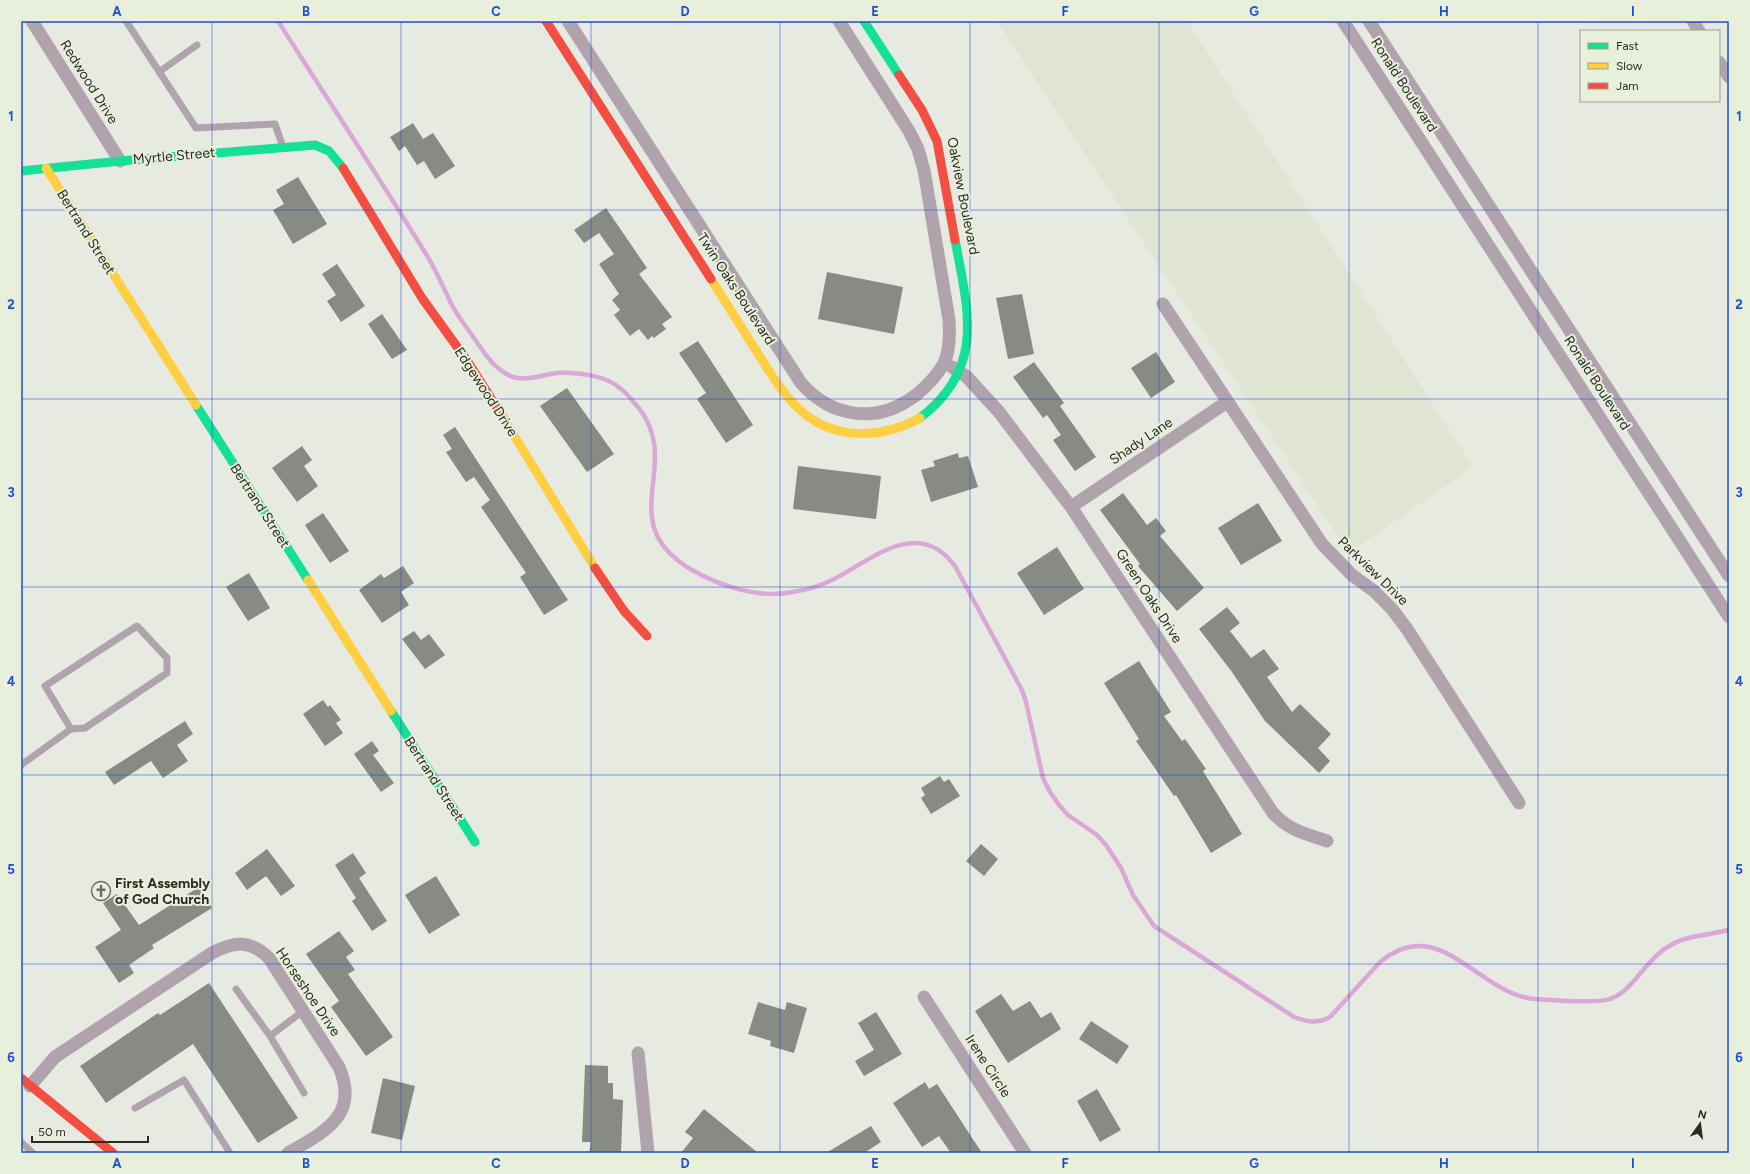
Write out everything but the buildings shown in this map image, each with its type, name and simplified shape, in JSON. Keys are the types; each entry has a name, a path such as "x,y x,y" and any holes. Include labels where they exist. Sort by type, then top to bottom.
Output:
{"street":[{"name":"Redwood Drive","path":"32,21 120,161"},
{"name":"Twin Oaks Boulevard","path":"546,21 779,386 792,402 806,415 817,423 843,432 865,435 895,430 911,424 930,413 946,394 959,371"},
{"name":"Twin Oaks Boulevard","path":"568,21 802,383 811,393 829,406 847,412 872,414 883,412 906,402 922,390 932,380 944,362"},
{"path":"839,21 898,112 918,149 924,170 949,320 950,335 944,362"},
{"name":"Oakview Boulevard","path":"864,21 922,110 929,122 940,151 970,326 968,348 959,371"},
{"name":"Ronald Boulevard","path":"1344,21 1729,617"},
{"name":"Ronald Boulevard","path":"1369,21 1726,571"},
{"path":"1693,21 1698,30"},
{"path":"1720,64 1729,77"},
{"name":"Myrtle Street","path":"21,171 120,161 315,145 326,148"},
{"name":"Edgewood Drive","path":"326,148 340,163 422,298 476,375 608,589 624,611 647,636"},
{"path":"1438,167 1456,155"},
{"name":"Bertrand Street","path":"46,168 202,416 475,842"},
{"name":"Parkview Drive","path":"1163,304 1322,544 1352,574 1374,591 1392,609 1407,629 1519,803"},
{"path":"1571,372 1589,360"},
{"name":"Green Oaks Drive","path":"944,362 959,371 978,388 999,412 1071,507 1273,813 1283,824 1327,841"},
{"name":"Shady Lane","path":"1071,507 1227,402"},
{"path":"1704,579 1726,571"},
{"name":"Horseshoe Drive","path":"26,1082 55,1057 212,953 229,945 247,944 264,953 269,958 339,1067 343,1076 345,1091 340,1115 332,1125 320,1135 288,1153"},
{"name":"Irene Circle","path":"924,997 1025,1153"},
{"path":"638,1053 648,1153"},
{"path":"26,1082 113,1153"}],"lane":[{"path":"126,21 196,128 275,124 283,148"},
{"path":"159,72 197,45"},
{"path":"21,765 71,729 85,728 167,673 167,658 137,626 45,686 71,729"},
{"path":"236,989 270,1036 304,1094"},
{"path":"270,1036 303,1011"},
{"path":"135,1108 184,1080 230,1153"},
{"path":"21,1142 33,1153"}],"shaded area":[{"path":"997,21 1187,21 1473,467 1349,553"}],"waterway":[{"path":"278,21 429,259 458,315 492,363 505,374 519,378 557,373 591,375 615,384 639,408 651,430 655,451 652,513 656,533 668,552 692,570 703,576 740,590 766,594 792,592 809,589 820,585 836,578 881,552 896,546 912,543 927,544 941,552 955,566 1022,690 1043,778 1059,805 1068,815 1097,835 1106,845 1121,868 1133,895 1154,926 1294,1017 1312,1022 1321,1021 1330,1017 1380,962 1402,949 1421,946 1440,950 1514,994 1535,999 1595,1001 1614,998 1620,994 1634,981 1656,956 1671,945 1692,937 1729,930"}],"traffic: fast":[{"path":"864,21 899,75"},
{"path":"21,171 120,161 315,145 329,151 343,168"},
{"path":"920,418 941,399 955,379 964,358 967,336 967,314 955,240"},
{"path":"196,405 308,580"},
{"path":"391,711 475,842"}],"traffic: slow":[{"path":"46,168 196,405"},
{"path":"711,279 780,387 790,400 809,417 824,426 840,431 856,433 872,433 889,430 920,418"},
{"path":"504,419 595,568"},
{"path":"308,580 391,711"}],"traffic: jam":[{"path":"546,21 711,279"},
{"path":"899,75 922,110 937,141 955,240"},
{"path":"343,168 422,298 468,362 504,419"},
{"path":"595,568 624,611 647,636"},
{"path":"21,1078 113,1153"}],"place":[{"name":"First Assembly of God Church","path":"101,891"}]}
